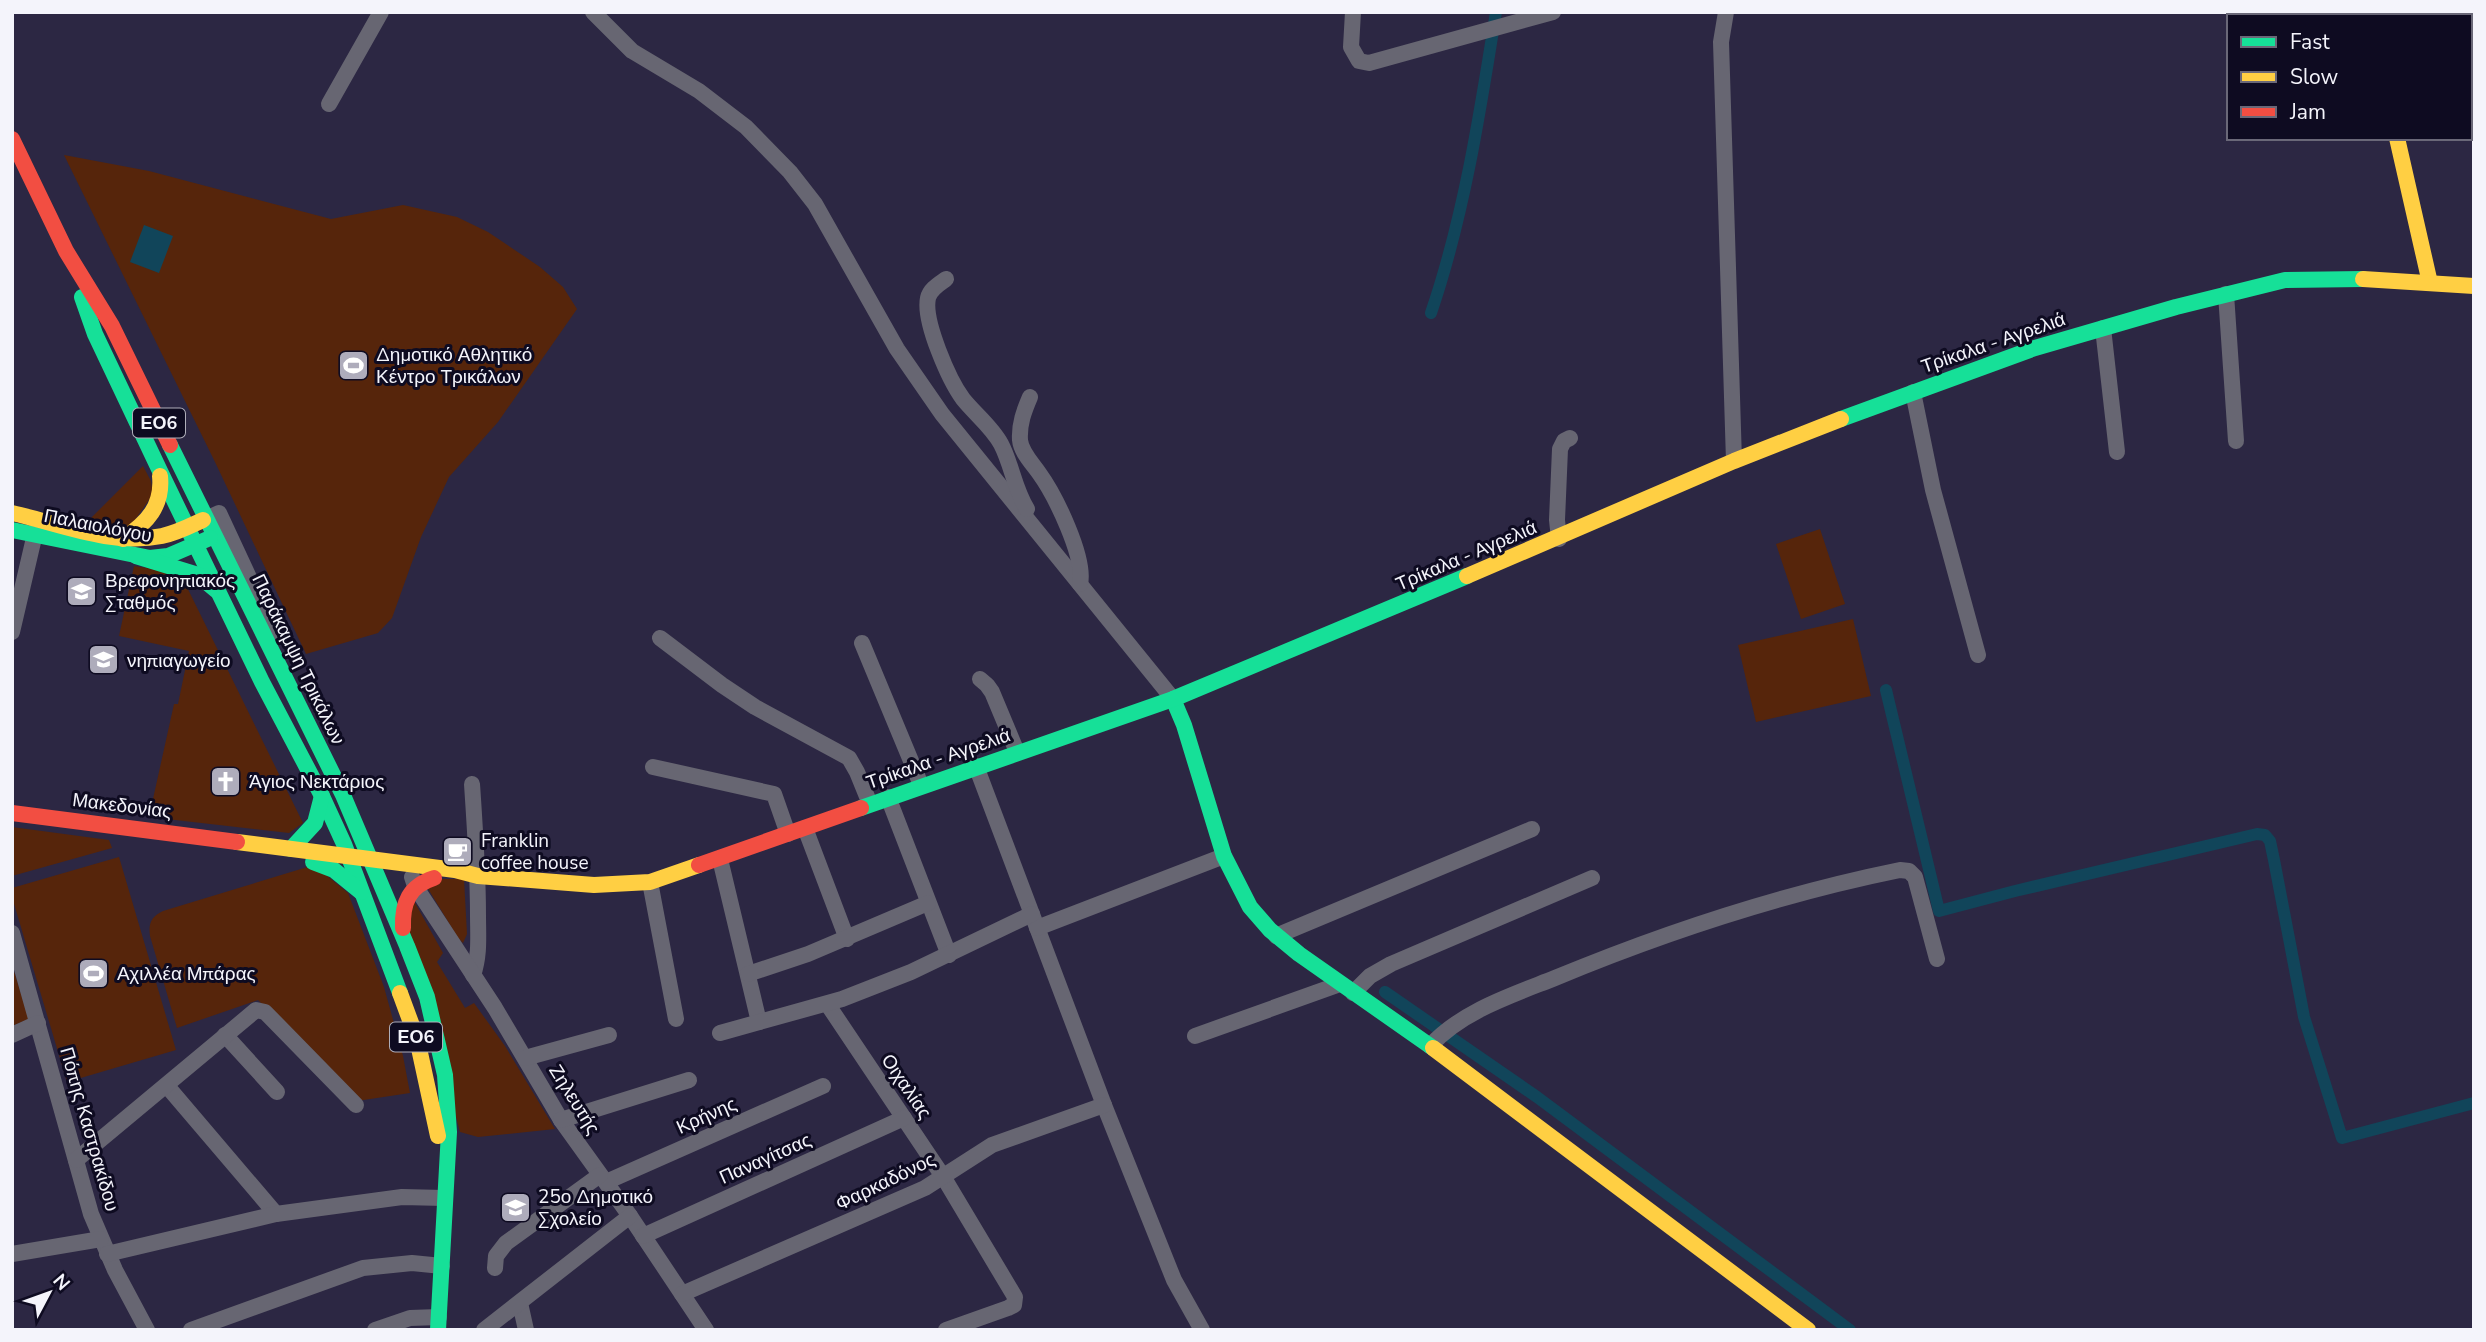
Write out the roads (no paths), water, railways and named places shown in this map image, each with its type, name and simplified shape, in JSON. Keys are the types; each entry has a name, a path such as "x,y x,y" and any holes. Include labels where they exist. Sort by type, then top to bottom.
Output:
{"main road":[{"name":"Παράκαμψη Τρικάλων","path":"12,139 18,161 66,251 112,326 206,519 221,533 301,712 343,795 427,997 446,1069 449,1132 438,1323"},
{"path":"2397,140 2430,283"},
{"name":"Παράκαμψη Τρικάλων","path":"66,251 95,334 262,682 322,796 351,862 406,1005 420,1051 433,1105 444,1192"},
{"name":"Τρίκαλα - Αγρελιά","path":"413,880 478,876 594,885 650,882 1173,699 1559,538 1734,461 2016,355 2226,294 2304,278 2354,278 2474,286"},
{"path":"123,539 146,522 157,507 162,488 159,469"},
{"name":"Παλαιολόγου","path":"12,513 36,526 136,556 167,556 221,533"},
{"name":"Παλαιολόγου","path":"12,530 36,526 123,539 156,537 206,519"},
{"path":"136,556 198,575 218,592"},
{"path":"1173,699 1224,856 1250,907 1276,936 1347,988 1434,1042 1808,1330"},
{"path":"291,849 314,823 322,796"},
{"name":"Μακεδονίας","path":"12,813 291,849 374,865"},
{"name":"Μακεδονίας","path":"226,840 253,854 313,862 351,862"},
{"path":"313,862 345,877 363,894"},
{"name":"Τρίκαλα - Αγρελιά","path":"374,865 455,870 478,876"},
{"path":"374,865 413,880 403,905 405,939"}],"street":[{"path":"329,104 381,12"},
{"path":"593,12 632,51 699,91 746,127 790,172 821,214 891,339 962,442 1173,699"},
{"path":"1353,12 1351,47 1359,61 1369,63 1553,12"},
{"path":"1726,12 1721,42 1734,461"},
{"path":"946,279 932,290 928,299 941,359 957,391 1001,444 1020,496 1036,522 1040,536"},
{"path":"2226,294 2236,441"},
{"path":"2103,328 2117,452"},
{"path":"1913,392 1933,491 1978,654"},
{"path":"1030,397 1021,419 1020,443 1068,526 1080,572 1080,584"},
{"path":"1559,538 1557,520 1560,449 1564,441 1570,438"},
{"path":"12,632 36,526"},
{"path":"660,638 755,707 849,758 858,772 870,804"},
{"path":"862,643 921,785"},
{"path":"979,680 992,692 1017,752"},
{"path":"976,766 1104,1105 1174,1280 1202,1330"},
{"path":"653,767 774,794 788,834"},
{"path":"472,784 478,876 478,959 472,975"},
{"path":"888,797 949,955"},
{"path":"805,828 847,939"},
{"path":"1276,936 1532,829"},
{"path":"720,1034 828,1004 1035,921 1224,856"},
{"path":"720,859 759,1022"},
{"path":"1434,1042 1464,1017 1547,981 1672,933 1786,898 1900,870 1909,870 1917,880 1937,959"},
{"path":"1195,1036 1347,988 1391,964 1592,878"},
{"name":"Ζηλευτής","path":"413,880 561,1120 630,1216 682,1294 699,1327"},
{"path":"650,882 676,1019"},
{"path":"748,974 847,939 928,903"},
{"name":"Πόπης Καστρακίδου","path":"12,933 88,1205 104,1247 147,1330"},
{"name":"Οιχαλίας","path":"828,1004 944,1178 1015,1300 1008,1308 946,1330"},
{"path":"76,1160 252,1012 262,1010 356,1105"},
{"path":"12,1035 38,1023"},
{"path":"225,1035 277,1092"},
{"path":"525,1058 609,1035"},
{"path":"561,1120 689,1080"},
{"path":"167,1086 276,1214"},
{"name":"Κρήνης","path":"495,1268 496,1256 506,1243 603,1178 823,1086"},
{"name":"Φαρκαδόνος","path":"682,1294 817,1237 944,1178 992,1145 1104,1105"},
{"name":"Παναγίτσας","path":"643,1236 904,1118"},
{"path":"12,1254 104,1247 276,1214 444,1192"},
{"path":"484,1330 630,1216"},
{"path":"191,1330 363,1268 412,1263 442,1266"},
{"path":"520,1303 526,1330"},
{"path":"375,1330 411,1318 438,1323"}],"water":[{"path":"144,225 173,236 159,273 130,262"}],"waterway":[{"path":"1431,313 1462,202 1496,12"},
{"path":"1886,690 1939,911 2257,834 2265,835 2270,841 2304,1017 2342,1138 2474,1103"},
{"path":"1385,992 1537,1097 1850,1330"}],"place":[{"name":"Δημοτικό Αθλητικό Κέντρο Τρικάλων","path":"353,365"},
{"name":"Βρεφονηπιακός Σταθμός","path":"82,591"},
{"name":"νηπιαγωγείο","path":"104,660"},
{"name":"Άγιος Νεκτάριος","path":"226,781"},
{"name":"Franklin coffee house","path":"458,851"},
{"name":"Αχιλλέα Μπάρας","path":"94,973"},
{"name":"25ο Δημοτικό Σχολείο","path":"515,1207"}]}
